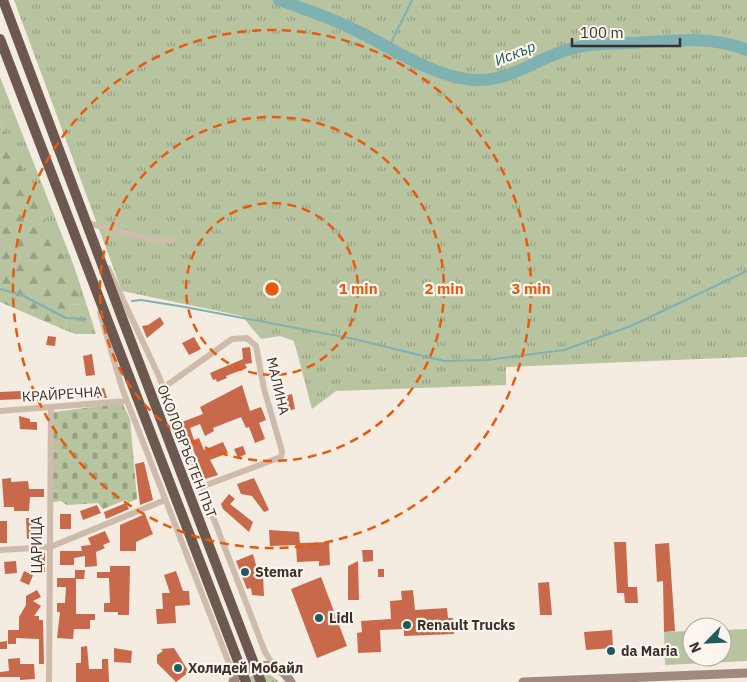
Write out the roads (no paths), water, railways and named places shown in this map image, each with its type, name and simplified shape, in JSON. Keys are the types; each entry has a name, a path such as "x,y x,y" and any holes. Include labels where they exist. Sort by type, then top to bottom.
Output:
{"highway":[{"name":"ОКОЛОВРЪСТЕН ПЪТ","path":"4,0 261,682"},
{"name":"ОКОЛОВРЪСТЕН ПЪТ","path":"0,39 246,682"}],"main road":[{"path":"233,682 242,672 253,666 264,665 275,668 291,682"},
{"path":"523,682 747,673"}],"street":[{"path":"89,226 158,241 173,240"},
{"name":"ОКОЛОВРЪСТЕН ПЪТ","path":"89,226 163,388 268,659 275,668"},
{"name":"ОКОЛОВРЪСТЕН ПЪТ","path":"86,264 127,402 230,666 233,682"},
{"name":"МАЛИНА","path":"163,388 232,339 247,338 256,346 264,389 282,451 281,457 201,487"},
{"name":"КРАЙРЕЧНА","path":"0,410 127,402"},
{"name":"ЦАРИЦА","path":"49,682 51,407"},
{"path":"0,550 50,547 165,500"}],"waterway":[{"name":"Искър","path":"279,0 338,22 429,68 459,78 475,80 487,80 511,74 556,54 591,45 690,40 719,42 747,50"},
{"path":"389,47 412,0"},
{"path":"132,301 141,300 185,307 354,339 444,361 487,360 564,350 631,326 747,271"},
{"path":"0,289 22,295 66,318 86,319"}],"place":[{"name":"Stemar","path":"245,572"},
{"name":"Lidl","path":"319,618"},
{"name":"Renault Trucks","path":"407,625"},
{"name":"da Maria","path":"611,651"},
{"name":"Холидей Мобайл","path":"178,668"}]}
